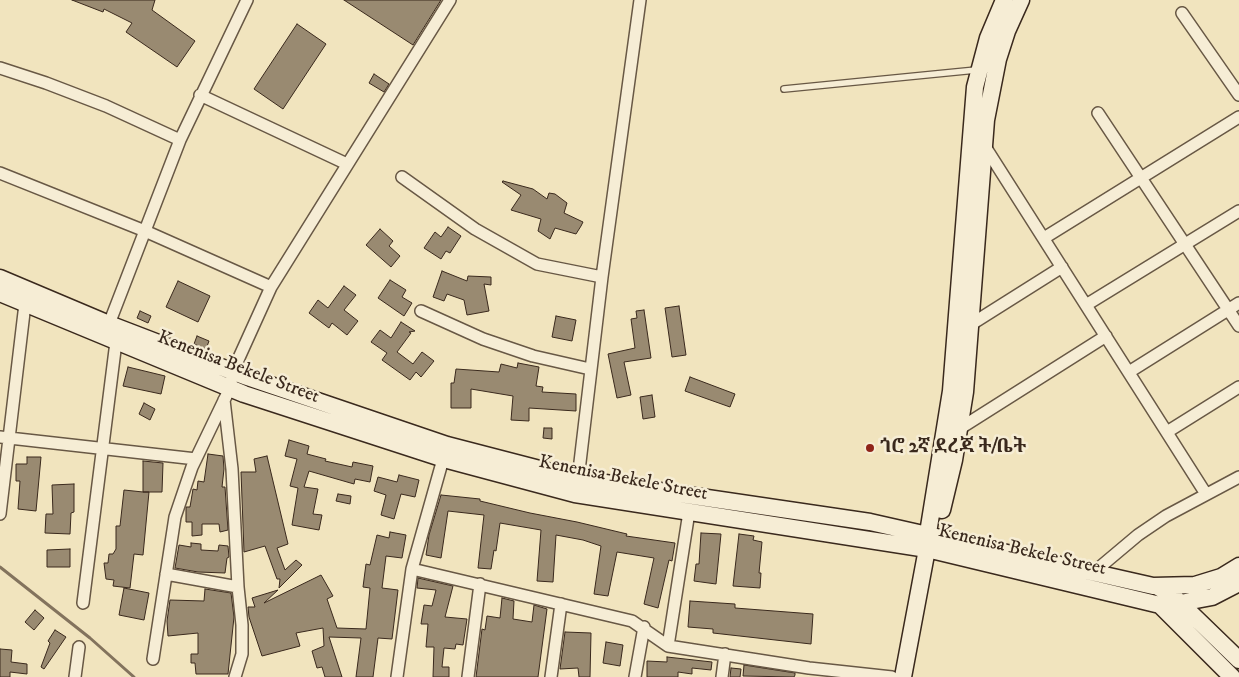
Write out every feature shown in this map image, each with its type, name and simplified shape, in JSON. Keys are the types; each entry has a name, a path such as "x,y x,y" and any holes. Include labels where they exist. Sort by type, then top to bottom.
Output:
{"main road":[{"path":"930,540 959,429 966,392 986,120 988,38 1004,0"},
{"path":"903,677 930,540 951,391 970,133 987,71 1021,0"},
{"name":"Kenenisa Bekele Street","path":"0,278 109,324 445,452 575,494 689,512 930,540"},
{"name":"Kenenisa Bekele Street","path":"0,293 116,342 227,394 322,422 445,452 578,479 870,522 1160,605"},
{"path":"930,540 1094,572 1165,590 1182,603 1239,660"},
{"path":"1153,586 1195,585 1220,576 1239,566"},
{"path":"1160,605 1212,597 1239,583"},
{"path":"1160,605 1232,677"}],"street":[{"path":"109,324 180,140 247,0"},
{"path":"153,659 175,518 196,459 227,394 233,371 271,287 450,0"},
{"path":"578,479 590,369 640,0"},
{"path":"1182,13 1239,95"},
{"path":"0,68 106,106 180,140"},
{"path":"200,95 347,164"},
{"path":"1098,114 1239,326"},
{"path":"1044,238 1239,117"},
{"path":"984,145 1206,494"},
{"path":"0,173 145,231 271,287"},
{"path":"402,177 475,229 537,264 602,277"},
{"path":"1086,305 1239,211"},
{"path":"970,325 1062,267"},
{"path":"0,514 4,438 25,304"},
{"path":"1129,372 1239,304"},
{"path":"421,311 483,340 532,356 590,369"},
{"path":"959,429 1106,336"},
{"path":"83,603 116,342"},
{"path":"1167,432 1239,387"},
{"path":"227,394 242,654 235,677"},
{"path":"4,438 196,459"},
{"path":"398,677 412,569 445,452"},
{"path":"1094,572 1138,535 1206,494 1239,477"},
{"path":"668,646 689,512"},
{"path":"412,569 632,621 644,627 668,646 725,654 808,672 892,677"},
{"path":"166,574 238,586"},
{"path":"468,677 480,584"},
{"path":"551,677 561,604"},
{"path":"635,677 644,627"},
{"path":"75,677 79,648"},
{"path":"722,677 725,654"}],"lane":[{"path":"784,89 987,71"}],"building":[{"path":"72,0 155,0 152,10 195,41 177,67 126,32 132,23 104,9 103,12"},
{"path":"344,0 441,0 413,45"},
{"path":"297,24 326,44 283,109 254,89"},
{"path":"374,74 389,84 384,92 369,83"},
{"path":"503,181 533,189 547,199 549,193 555,194 567,203 564,213 583,222 576,234 555,228 550,239 538,231 541,219 511,210 521,195"},
{"path":"448,227 461,236 450,253 446,251 441,259 424,248 435,232 441,237"},
{"path":"380,229 393,241 389,246 400,256 391,267 366,245"},
{"path":"442,271 467,281 468,276 491,277 491,285 484,284 489,311 467,315 464,300 447,294 444,301 433,297"},
{"path":"390,280 406,290 402,297 412,303 404,316 378,298"},
{"path":"178,281 210,296 198,322 166,307"},
{"path":"344,286 356,295 344,310 358,321 347,335 332,323 329,328 309,313 318,300 328,308"},
{"path":"679,306 686,355 672,357 665,308"},
{"path":"644,310 651,358 624,362 631,395 617,398 608,354 635,348 631,319 637,318 636,311"},
{"path":"140,311 151,316 148,323 137,318"},
{"path":"556,316 576,320 572,341 552,337"},
{"path":"401,322 415,331 409,332 411,333 397,352 413,364 422,352 434,361 421,377 416,372 410,380 382,360 387,353 371,342 380,330 391,338"},
{"path":"197,336 209,341 206,349 194,344"},
{"path":"518,363 539,367 536,386 543,387 542,392 576,394 576,411 529,408 529,421 511,420 513,396 471,389 471,408 451,408 451,383 454,383 456,369 499,372 501,364 517,368"},
{"path":"128,367 165,376 161,394 123,386"},
{"path":"690,377 735,394 730,407 685,391"},
{"path":"652,395 655,417 643,419 640,397"},
{"path":"144,403 155,409 150,420 139,414"},
{"path":"544,428 552,428 552,439 543,438"},
{"path":"289,440 309,446 307,454 326,459 325,461 352,467 353,462 373,466 370,482 355,479 354,484 309,471 304,487 318,489 313,514 322,515 319,530 292,525 298,488 290,486 297,459 285,456"},
{"path":"208,454 223,456 222,487 225,487 228,530 220,532 219,524 202,524 202,535 192,536 192,522 186,522 186,507 190,507 193,489 197,490 198,481 204,482"},
{"path":"267,456 288,544 277,548 285,570 296,560 302,565 279,588 280,579 277,579 265,546 244,552 241,472 256,472 254,459"},
{"path":"27,457 41,457 36,511 18,509 20,481 16,481 16,464 27,464"},
{"path":"143,461 163,463 162,492 149,492 143,555 134,554 130,588 113,586 114,580 106,579 104,563 108,563 109,554 113,554 116,549 116,526 120,526 124,490 143,492"},
{"path":"399,475 419,480 415,497 401,494 394,519 381,515 386,495 374,491 378,477 397,482"},
{"path":"74,484 74,512 71,513 70,534 45,533 46,514 53,514 52,485"},
{"path":"338,494 351,496 350,504 336,501"},
{"path":"441,495 480,499 480,501 530,513 627,534 626,536 675,543 672,561 669,560 658,608 644,604 654,558 617,552 608,596 594,594 601,546 583,540 556,535 553,582 537,581 541,530 500,523 491,569 478,568 484,515 448,511 441,558 426,555 429,535"},
{"path":"390,532 406,535 402,558 386,556 382,588 398,590 392,639 378,638 373,677 356,677 361,638 329,637 342,677 325,677 322,667 317,668 312,651 324,646 323,628 296,633 300,646 262,656 249,617 248,607 255,607 252,598 278,590 264,603 321,575 333,596 327,599 337,628 366,629 370,588 363,587 366,564 370,565 377,535 389,538"},
{"path":"701,533 721,534 716,584 694,581 696,564 699,564"},
{"path":"739,534 754,536 753,540 762,542 759,573 761,573 760,588 733,586"},
{"path":"191,543 201,544 201,550 218,551 219,545 228,546 229,557 227,558 225,573 198,572 175,568 179,545 191,547"},
{"path":"70,549 70,567 47,567 47,550"},
{"path":"418,578 453,586 445,617 467,619 463,645 456,644 455,649 444,648 442,667 449,667 449,677 433,677 434,647 426,647 428,624 421,624 424,605 432,606 436,590 417,588"},
{"path":"124,588 149,593 144,620 119,615"},
{"path":"205,589 231,593 234,617 228,674 196,674 195,663 191,663 191,654 198,654 198,633 168,636 167,621 170,600 204,601"},
{"path":"502,598 514,601 513,619 532,622 534,605 547,609 538,677 476,677 482,629 485,630 487,616 500,618"},
{"path":"690,601 735,604 735,608 813,614 811,644 713,633 713,629 688,627"},
{"path":"35,610 44,618 34,630 25,622"},
{"path":"55,630 66,637 44,669 41,667 50,643 48,641"},
{"path":"565,632 591,633 590,677 579,677 578,668 560,669"},
{"path":"606,642 623,645 620,666 603,663"},
{"path":"0,649 12,650 11,662 27,664 27,674 10,672 10,677 0,677"},
{"path":"667,657 712,662 711,670 692,668 692,674 678,672 678,677 647,677 647,661 667,662"},
{"path":"744,665 795,673 795,675 794,677 743,676"},
{"path":"731,668 741,669 740,677 730,677"}],"waterway":[{"path":"0,567 90,638 134,677"}],"place":[{"name":"ጎሮ 2ኛ ደረጃ ት/ቤት","path":"870,448"}]}
